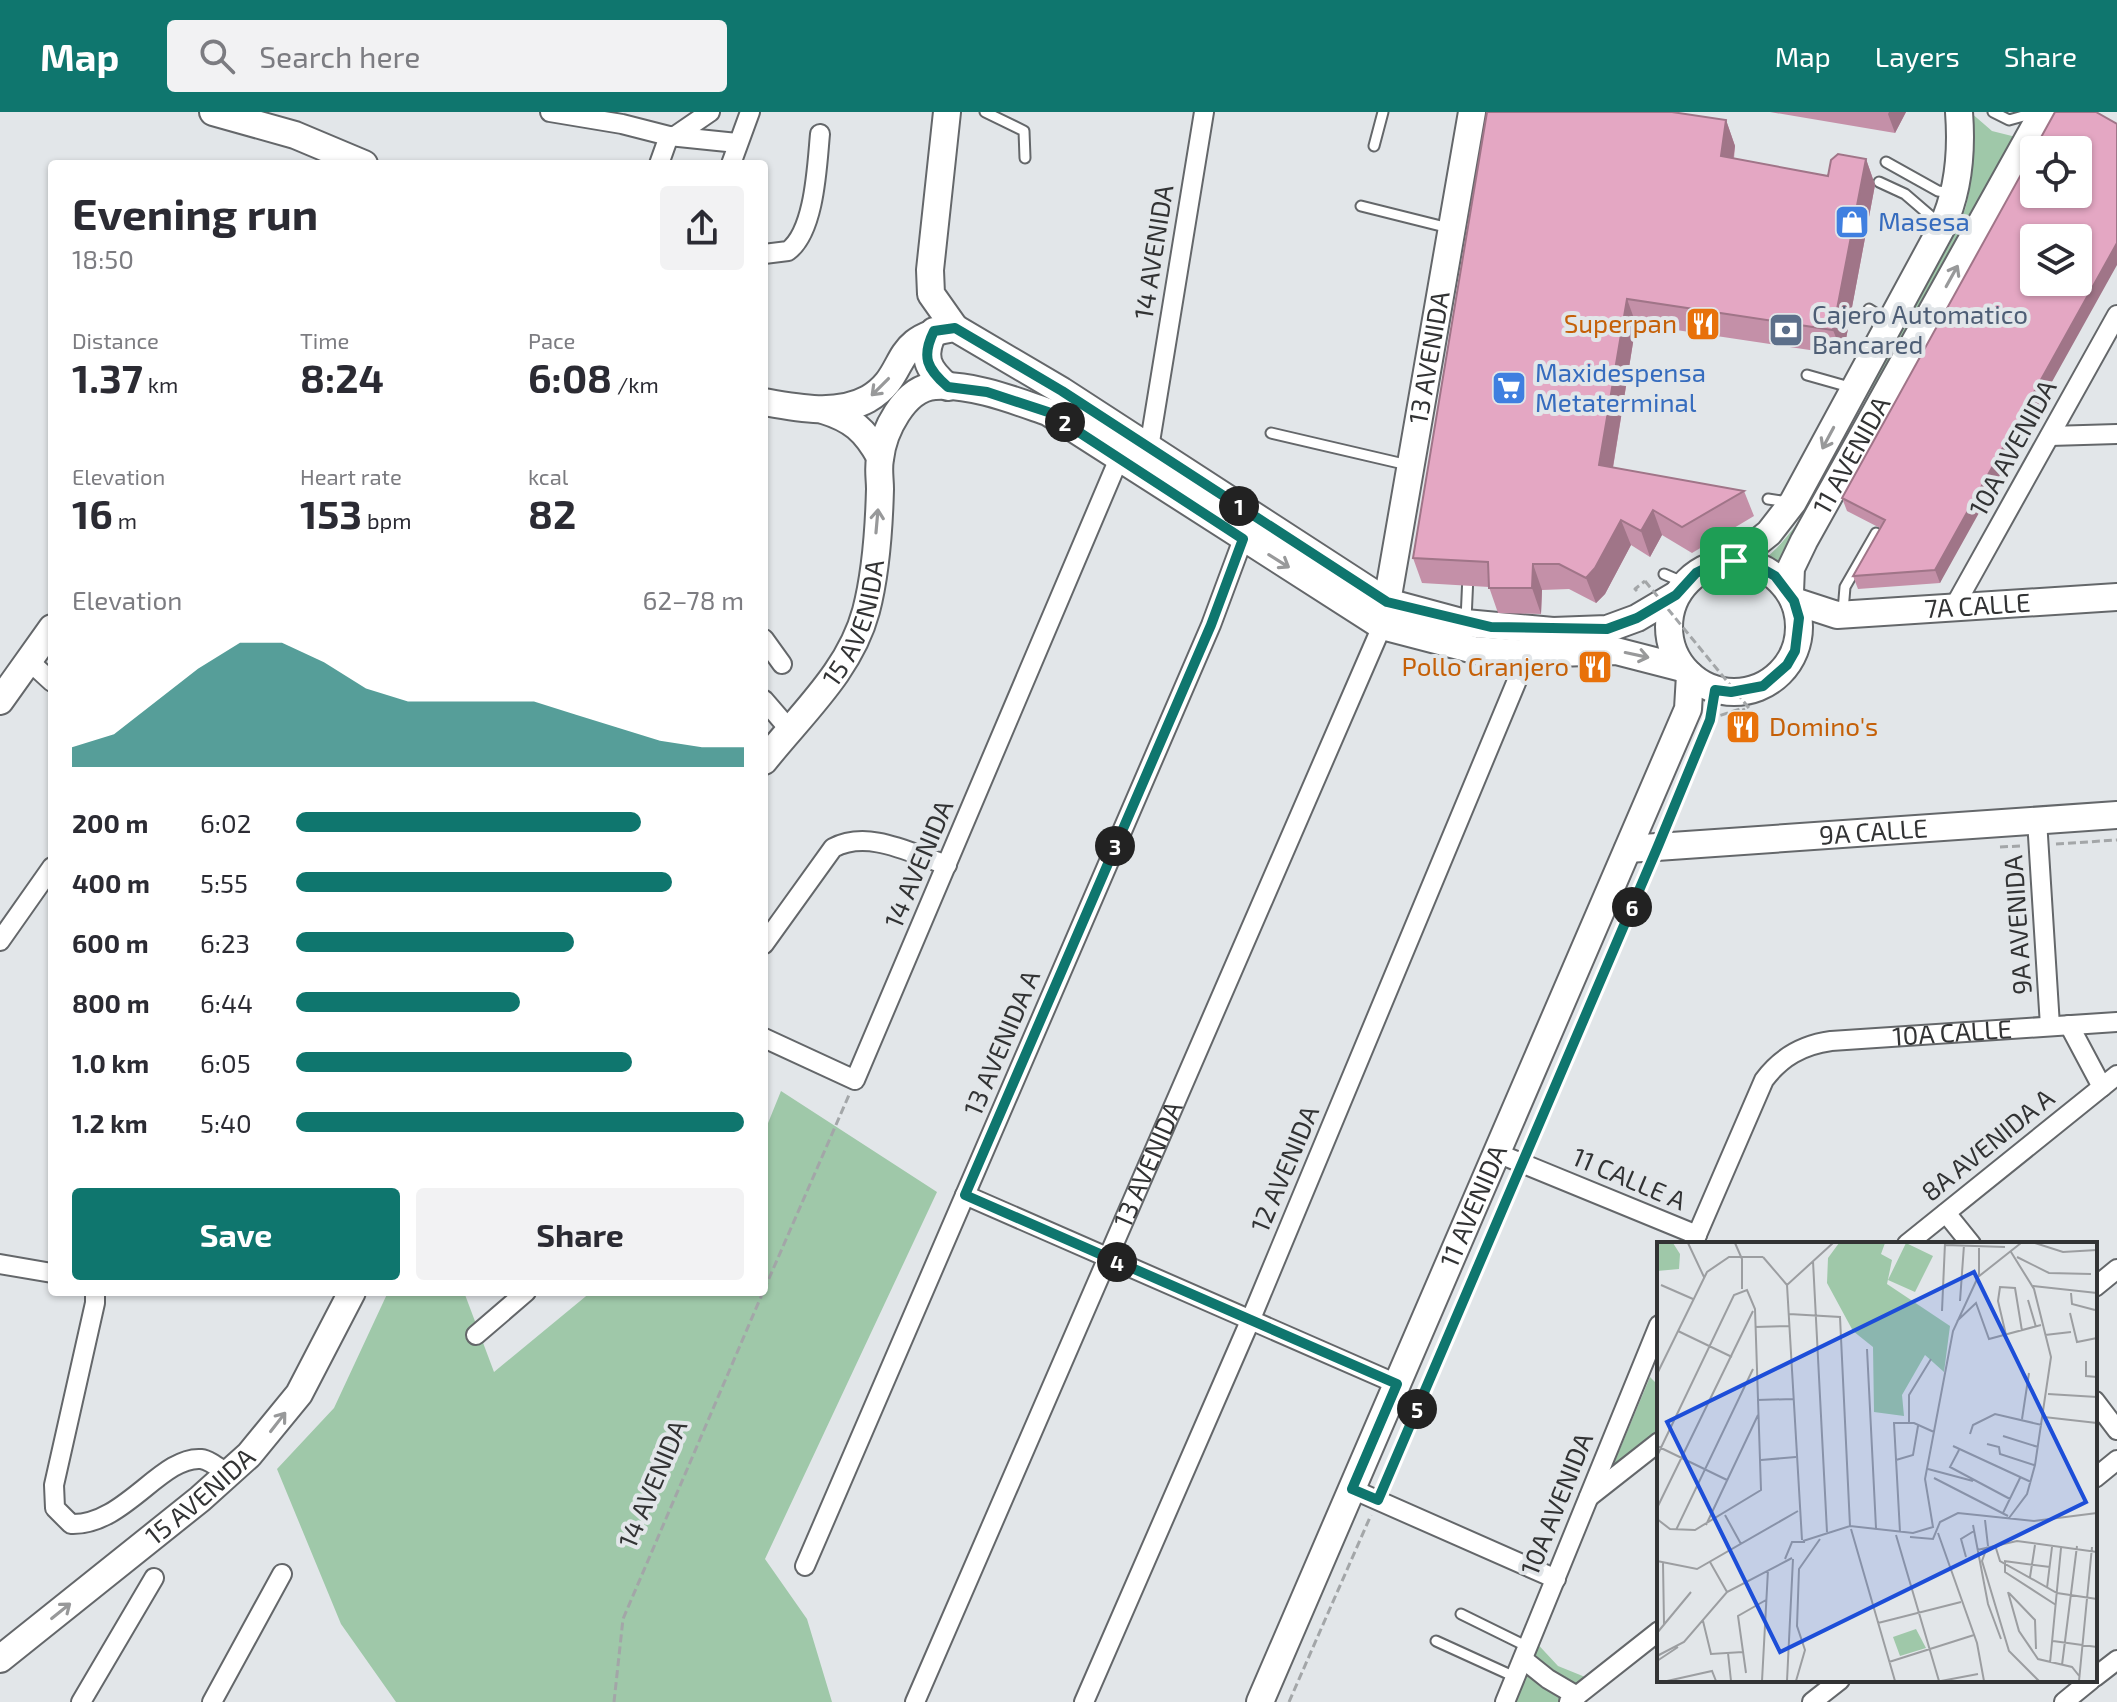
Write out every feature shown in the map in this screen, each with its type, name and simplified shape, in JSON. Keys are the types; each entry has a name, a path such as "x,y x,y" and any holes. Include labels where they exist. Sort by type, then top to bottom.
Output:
{"main road":[{"path":"213,112 295,135 354,160"},
{"path":"880,457 898,412 907,400 934,386 987,392 1048,412 1120,456 1243,539 1384,614 1450,646 1528,654 1616,651 1700,680 1748,691 1776,677 1787,665 1799,635 1792,597 1775,576 1756,565 1734,561 1714,564 1675,584 1607,629 1553,631 1384,614 1149,448 1029,370 944,330 931,294 930,270 947,112"},
{"name":"13 AVENIDA","path":"1384,614 1472,112"},
{"name":"11 AVENIDA","path":"1734,561 1769,533 1780,501 1854,389 1880,316 1942,227 1955,193 1960,159 1959,112"},
{"name":"11 AVENIDA","path":"1792,597 1791,568 1804,541 2043,112"},
{"path":"823,410 866,400 888,379 909,345 930,270"},
{"path":"909,345 944,330"},
{"path":"944,330 926,348 926,362 948,387"},
{"path":"768,403 823,410 848,417 868,434 880,457"},
{"name":"15 AVENIDA","path":"768,756 833,679 853,646 866,611 880,490 880,457"},
{"path":"1675,584 1668,632 1672,651 1700,680"},
{"name":"7A CALLE","path":"1792,597 1840,614"},
{"name":"7A CALLE","path":"1799,635 1818,622 1840,614 2117,597"},
{"path":"0,701 48,633"},
{"name":"11 AVENIDA","path":"1260,1702 1628,849 1699,715 1700,680"},
{"name":"9A CALLE","path":"1628,849 2117,815"},
{"name":"15 AVENIDA","path":"0,1659 228,1474 274,1428 299,1394 350,1296"}],"street":[{"path":"550,112 623,118 672,136 737,143"},
{"path":"661,160 672,136 710,112"},
{"path":"732,160 750,112"},
{"name":"14 AVENIDA","path":"1149,448 1204,112"},
{"path":"768,254 788,251 800,239 815,187 820,134"},
{"name":"10A AVENIDA","path":"1954,607 2117,315"},
{"path":"2050,436 2117,434"},
{"name":"14 AVENIDA","path":"855,1080 1120,456"},
{"name":"13 AVENIDA A","path":"805,1566 1211,625 1243,539"},
{"name":"13 AVENIDA","path":"915,1702 1384,614"},
{"path":"768,645 782,664"},
{"name":"12 AVENIDA","path":"1084,1702 1250,1321 1528,654"},
{"path":"28,660 48,678"},
{"path":"768,705 789,729"},
{"name":"9A AVENIDA","path":"2037,820 2059,1026"},
{"path":"768,938 833,848 848,840 871,841 947,865"},
{"path":"0,941 48,873"},
{"name":"10A CALLE","path":"1695,1240 1764,1080 1788,1055 1831,1041 2117,1022"},
{"path":"2059,1026 2102,1087"},
{"path":"768,1048 855,1080"},
{"name":"8A AVENIDA A","path":"1910,1242 2117,1075"},
{"name":"11 CALLE A","path":"1497,1153 1695,1240"},
{"path":"965,1195 1397,1384"},
{"path":"1946,1213 1969,1242"},
{"path":"0,1264 48,1272"},
{"path":"2097,1285 2117,1269"},
{"path":"95,1296 54,1485 55,1508 71,1524 89,1525 106,1518 192,1460 204,1459 228,1474"},
{"path":"476,1335 521,1296"},
{"name":"10A AVENIDA","path":"1505,1702 1657,1330"},
{"path":"1644,1360 1657,1372"},
{"path":"2097,1404 2117,1430"},
{"path":"1586,1499 1657,1444"},
{"path":"2097,1476 2117,1460"},
{"path":"1352,1489 1556,1579"},
{"path":"212,1702 282,1574"},
{"path":"81,1702 154,1578"},
{"path":"1525,1653 1573,1699 1657,1633"},
{"path":"2097,1675 2117,1660"},
{"path":"1812,1702 1837,1682"},
{"path":"2064,1702 2088,1682"}],"lane":[{"path":"985,112 1024,131 1025,158"},
{"path":"1374,146 1383,112"},
{"path":"1993,112 2009,120 2037,112"},
{"path":"1886,162 1938,191 1955,193"},
{"path":"1879,182 1905,194 1942,227"},
{"path":"1361,206 1452,229"},
{"path":"1807,375 1854,389"},
{"path":"1271,433 1408,465"},
{"path":"1840,614 1845,587 1876,533"},
{"path":"1465,623 1469,567"},
{"path":"1461,1614 1525,1653"},
{"path":"1436,1641 1515,1677"}],"path":[{"path":"1645,581 1753,713 1746,715 1743,708 1699,715"},
{"path":"1289,1702 1658,846 1699,715 1700,680"},
{"name":"14 AVENIDA","path":"768,1282 855,1080"},
{"name":"14 AVENIDA","path":"614,1702 623,1619 762,1296"}],"green space":[{"path":"1970,112 1992,131 2016,137 1782,566 1766,558 1808,509 1827,477 1909,311 1958,228 1969,190"},
{"path":"781,1091 937,1192 765,1559 807,1619 832,1702 396,1702 341,1624 277,1469 334,1408 386,1296 466,1296 494,1372 586,1296 768,1296 768,1123"},
{"path":"1650,1377 1657,1384 1657,1434 1612,1468"},
{"path":"1532,1638 1558,1666 1595,1681 1569,1702 1505,1702"}],"building":[{"path":"1487,112 1672,112 1726,120 1721,156 1828,176 1831,160 1838,154 1866,159 1833,330 1627,299 1599,465 1744,491 1682,527 1653,510 1641,531 1621,520 1595,568 1586,578 1559,564 1533,564 1532,588 1489,588 1488,562 1413,558"},
{"path":"2055,112 2096,112 2117,124 2117,243 2092,288 2092,224 2020,224 2020,296 2088,296 1935,570 1853,576 1885,520 1842,498 2020,176 2020,208 2092,208 2092,136 2042,136"}],"place":[{"name":"Masesa","path":"1852,222"},
{"name":"Superpan","path":"1703,324"},
{"name":"Cajero Automatico Bancared","path":"1786,330"},
{"name":"Maxidespensa Metaterminal","path":"1509,388"},
{"name":"Pollo Granjero","path":"1595,667"},
{"name":"Domino's","path":"1743,727"}],"route":[{"path":"955,328 1029,370 1387,602 1465,623 1553,631 1607,629 1631,621 1676,595 1696,573 1714,564 1734,561 1756,565 1775,576 1790,592 1799,618 1795,651 1787,665 1763,686 1748,691 1715,690 1710,720 1658,846 1378,1500 1352,1489 1397,1384 965,1195 1211,625 1243,539 1120,456 1048,412 987,392 948,387 933,374 926,362 926,348 934,331 955,328"}]}
